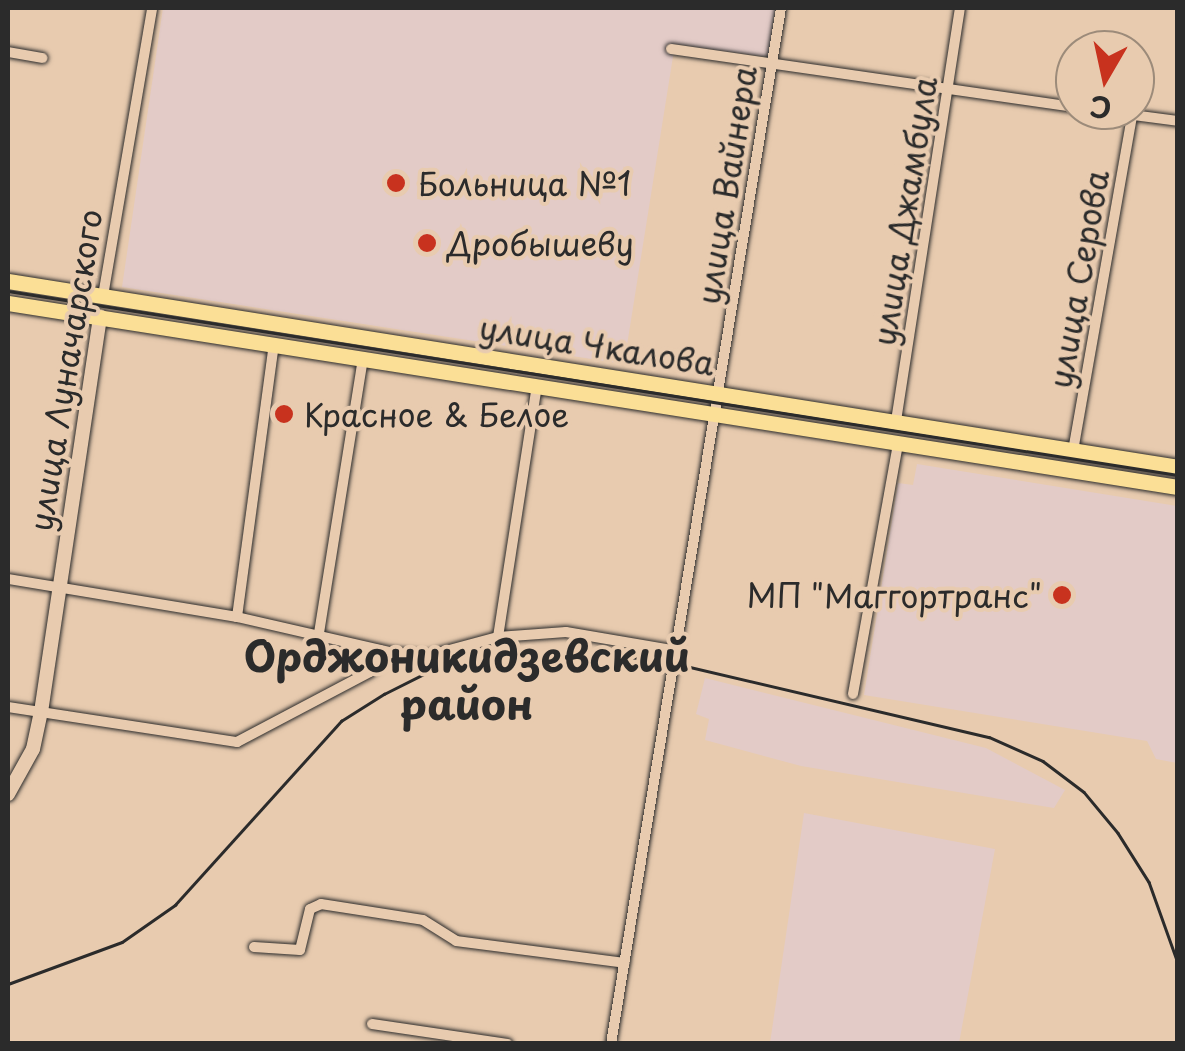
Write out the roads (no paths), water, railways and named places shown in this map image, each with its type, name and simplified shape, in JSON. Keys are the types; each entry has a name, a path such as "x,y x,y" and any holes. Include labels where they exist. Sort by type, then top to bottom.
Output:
{"main road":[{"name":"улица Чкалова","path":"8,281 1178,467"},
{"name":"улица Луначарского","path":"100,316 103,296"},
{"name":"улица Чкалова","path":"8,302 1178,487"}],"street":[{"name":"улица Луначарского","path":"103,296 152,8"},
{"name":"улица Вайнера","path":"611,1044 781,8"},
{"name":"улица Джамбула","path":"896,422 960,8"},
{"path":"671,49 1055,104"},
{"path":"8,52 42,58"},
{"name":"улица Серова","path":"1073,451 1129,130"},
{"name":"улица Луначарского","path":"8,794 34,749 100,316"},
{"path":"237,617 274,345"},
{"path":"319,633 363,358"},
{"path":"498,637 537,385"},
{"path":"853,694 898,445"},
{"path":"8,579 237,617 390,652 427,656 498,637 566,632 677,652"},
{"path":"8,707 237,742 370,672 390,652"},
{"path":"254,947 300,950 310,909 321,904 423,920 456,941 625,963"},
{"path":"372,1024 508,1044"}],"tram line":[{"path":"8,291 1178,475"}],"railway":[{"path":"8,984 122,942 175,905 341,721 384,694 434,669 549,652 656,659 989,737 1043,761 1084,792 1118,833 1149,882 1178,963"},
{"path":"1176,1044 1178,1031"}],"place":[{"name":"Больница №1","path":"396,183"},
{"name":"Дробышеву","path":"427,243"},
{"name":"Красное & Белое","path":"284,414"},
{"name":"МП \"Маггортранс\"","path":"1062,595"}],"district":[{"name":"Орджоникидзевский район","path":"467,679"}]}
